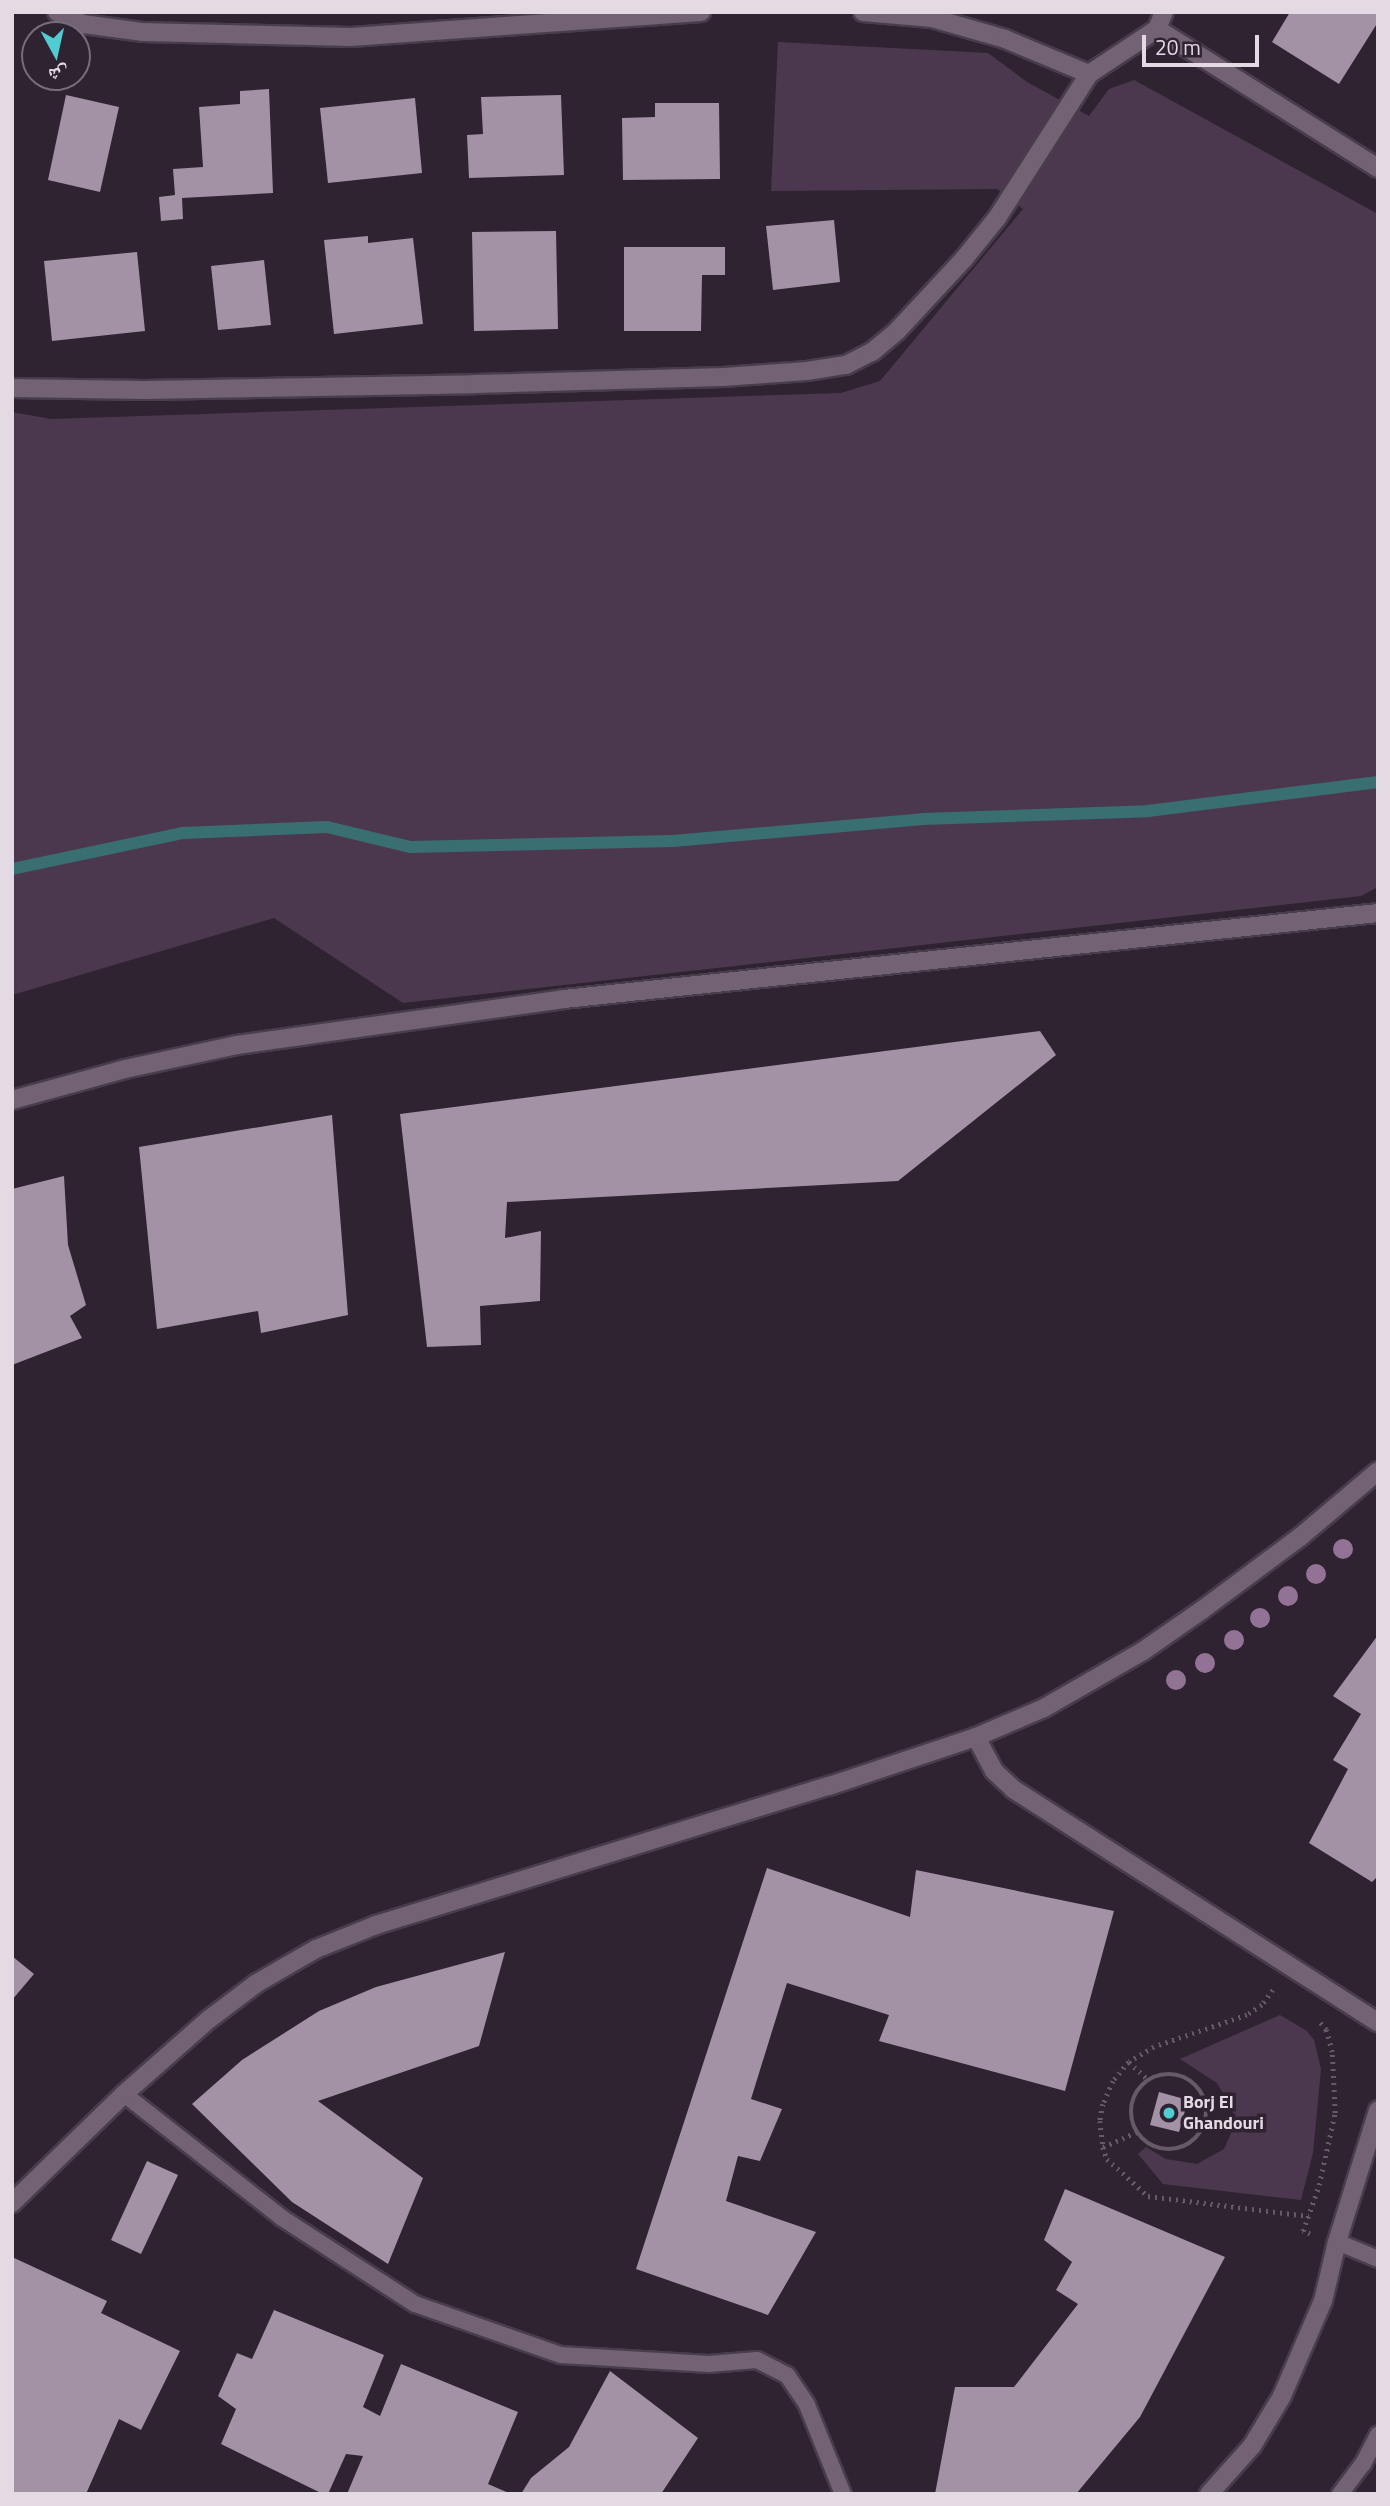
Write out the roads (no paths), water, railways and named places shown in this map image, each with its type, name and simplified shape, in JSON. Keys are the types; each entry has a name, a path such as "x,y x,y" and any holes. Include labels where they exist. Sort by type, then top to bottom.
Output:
{"street":[{"path":"57,12 83,24 143,32 351,37 701,12"},
{"path":"863,12 932,18 1005,39 1089,74"},
{"path":"12,388 145,390 474,384 723,377 807,371 846,365 872,352 897,331 963,260 997,218 1089,74 1160,20 1378,167"},
{"path":"12,1100 125,1069 237,1045 564,999 1378,913"},
{"path":"12,2203 124,2094 208,2020 257,1983 316,1949 376,1925 829,1786 976,1737 1055,1702 1143,1651 1300,1537 1378,1471"},
{"path":"976,1737 994,1771 1013,1789 1378,2022"},
{"path":"1209,2494 1252,2446 1282,2396 1323,2301 1378,2110"}],"lane":[{"path":"124,2094 282,2218 415,2304 561,2355 695,2364 757,2360 788,2375 807,2405 844,2494"},
{"path":"1338,2242 1378,2259"},
{"path":"1340,2494 1363,2464 1378,2435"}],"waterway":[{"path":"12,869 183,833 327,827 410,847 673,841 923,819 1148,811 1378,782"}],"place":[{"name":"Borj El Ghandouri","path":"1169,2113"}]}
